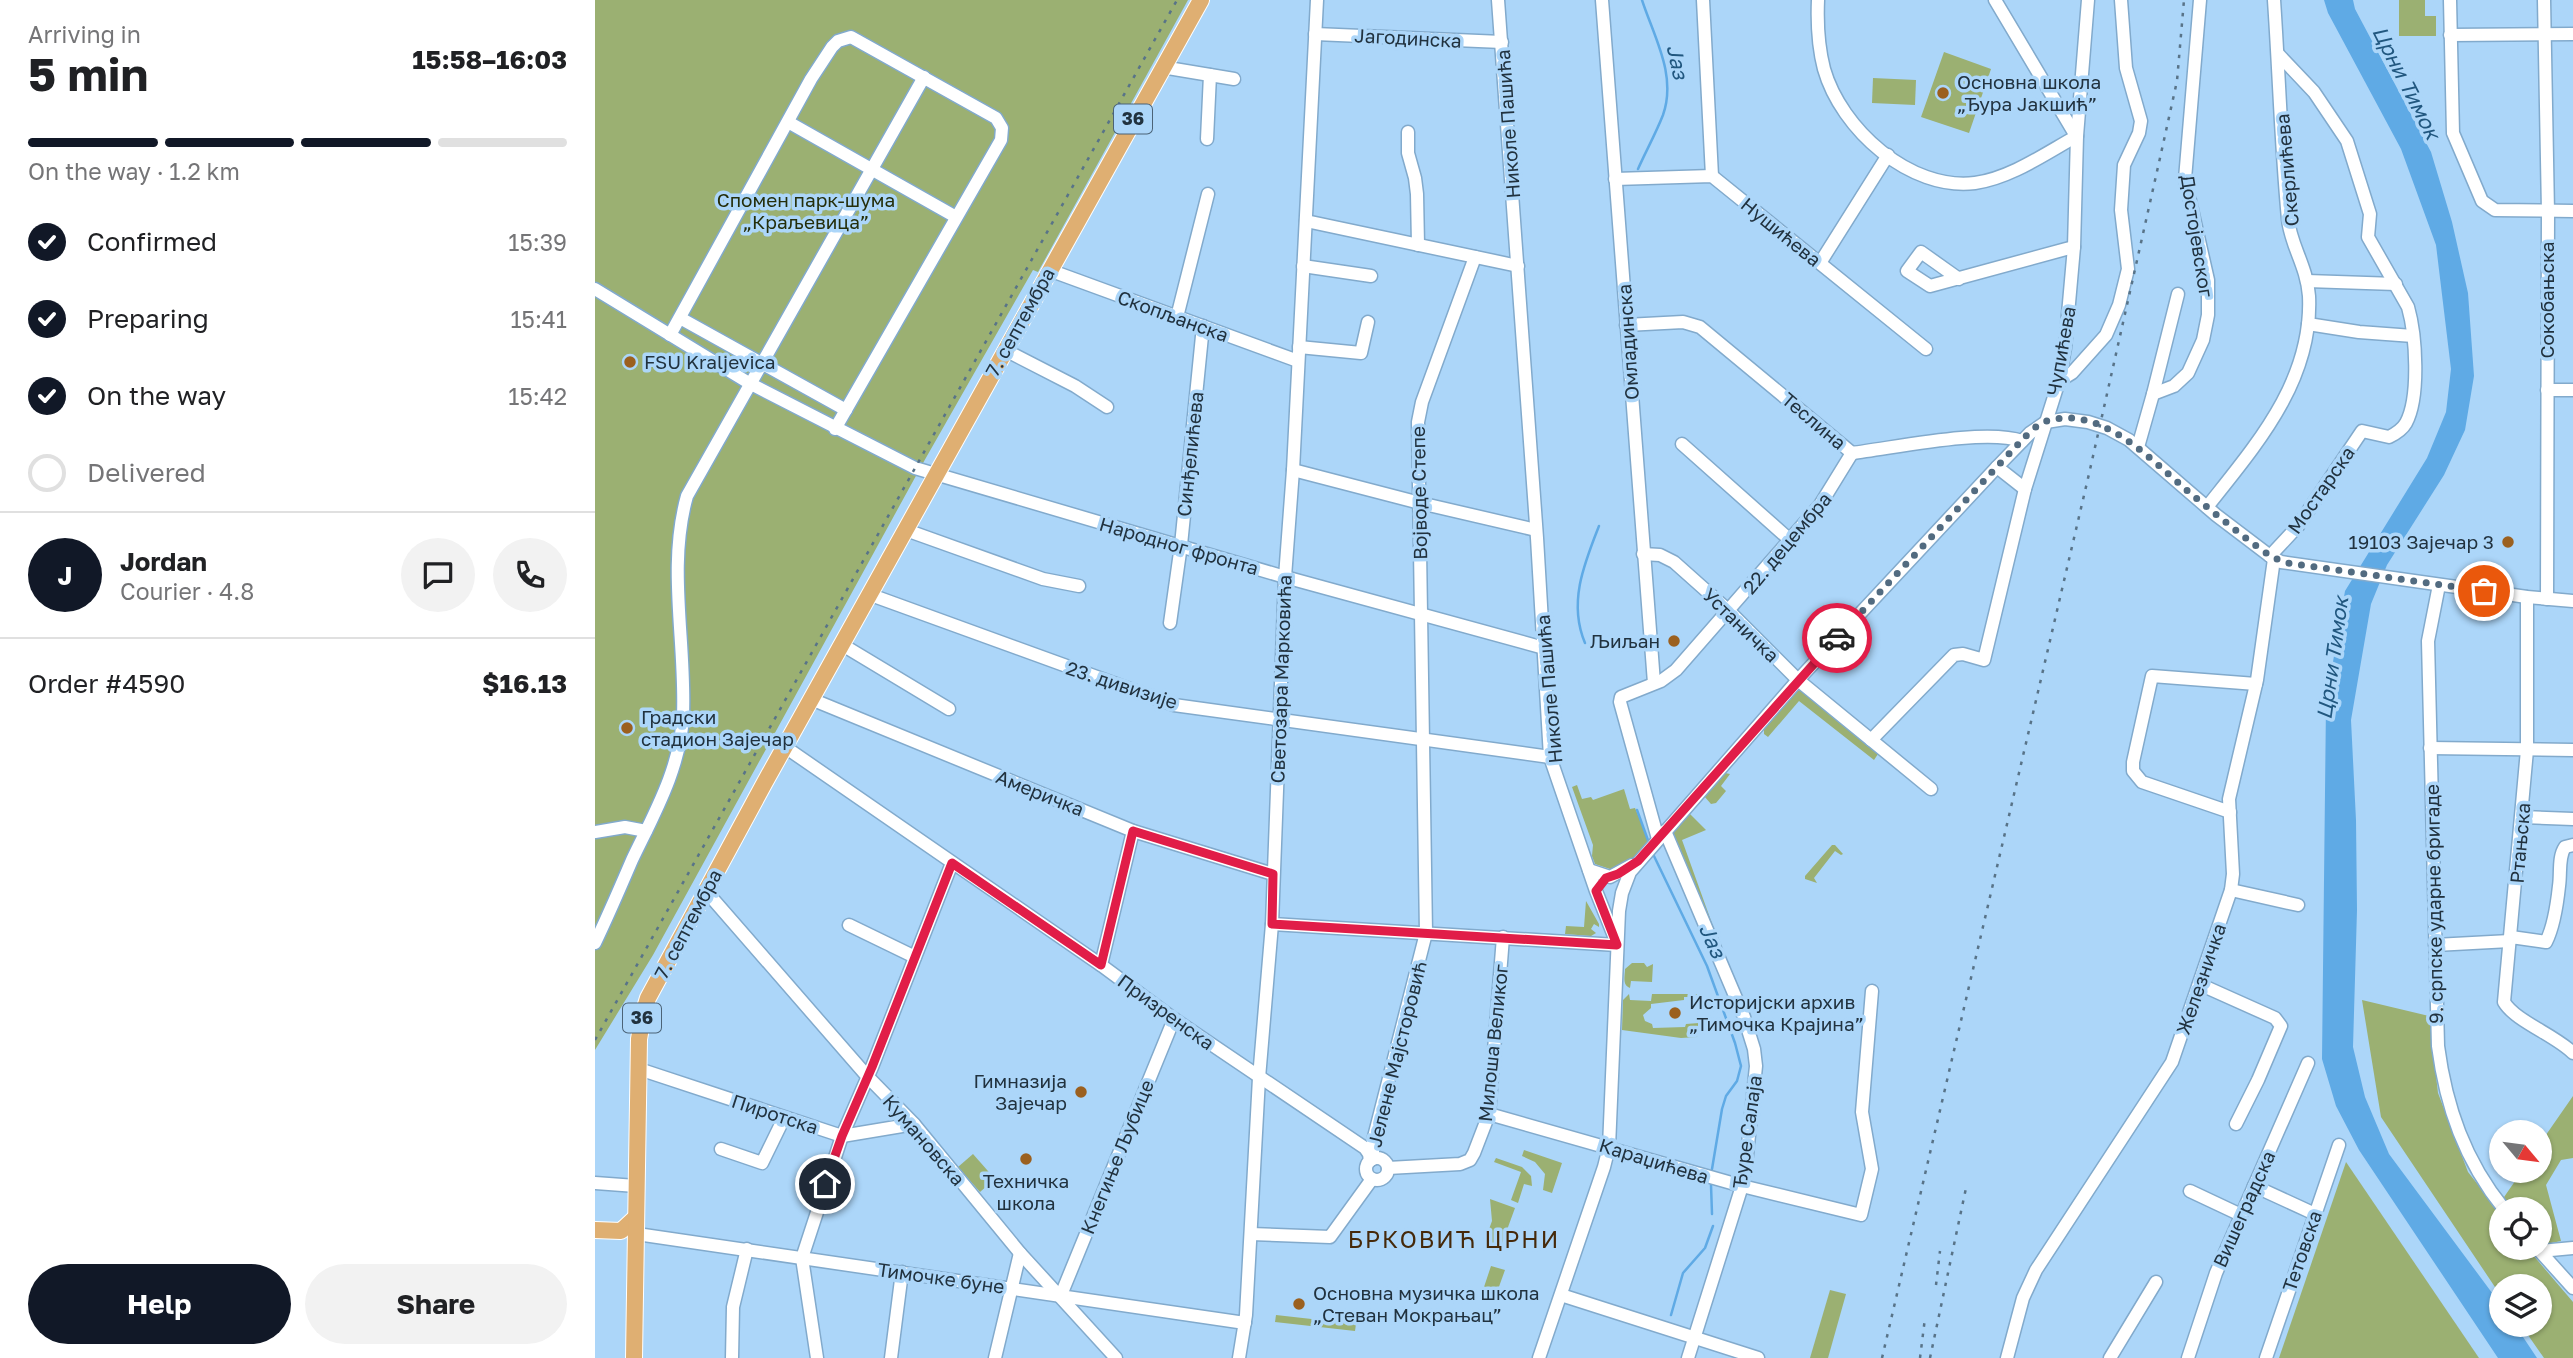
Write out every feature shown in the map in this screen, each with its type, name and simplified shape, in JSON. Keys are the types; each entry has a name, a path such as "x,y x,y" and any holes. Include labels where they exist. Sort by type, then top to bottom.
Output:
{"main road":[{"name":"7. септембра","path":"634,1358 639,1039 644,1011 705,890 1201,0"},
{"path":"595,1230 621,1231 636,1226"}],"street":[{"name":"Светозара Марковића","path":"1240,1358 1245,1323 1259,1078 1272,924 1278,720 1317,0"},
{"name":"Николе Пашића","path":"1498,0 1537,530 1550,757 1617,945 1609,1147 1539,1358"},
{"name":"Омладинска","path":"1602,0 1654,683"},
{"path":"1615,179 1712,176 1703,0"},
{"path":"1818,0 1818,37 1830,83 1853,121 1888,155 1929,179 1950,183 1972,183 1998,177 2077,136 1995,0"},
{"name":"Чупићева","path":"1638,861 1798,680 2022,440 2046,422 2059,381 2068,325 2074,247 2077,136 2088,0"},
{"path":"2059,381 2072,373 2106,335 2119,305 2128,269 2121,210 2124,165 2139,133 2141,121 2126,68 2121,0"},
{"name":"Достојевског","path":"2153,394 2174,386 2188,373 2201,346 2208,315 2207,280 2185,179 2200,0"},
{"path":"2274,0 2278,54"},
{"path":"2450,0 2453,133 2482,201 2495,210 2573,211"},
{"name":"Сокобањска","path":"2544,0 2548,212 2547,599"},
{"name":"Јагодинска","path":"1315,34 1501,42"},
{"path":"2450,36 2573,34"},
{"path":"670,335 832,47 844,38 858,39 996,118 1002,128 1001,140 835,429"},
{"name":"Скерлићева","path":"2207,507 2255,447 2276,414 2300,361 2308,324 2306,271 2288,223 2278,54"},
{"name":"Мостарска","path":"2272,557 2298,526 2362,430 2389,438 2402,429 2406,423 2415,378 2409,307 2368,237 2370,214 2347,141 2314,92 2278,54"},
{"path":"1162,67 1234,79"},
{"path":"1207,139 1210,75"},
{"path":"595,943 674,767 682,727 683,677 677,570 683,510 691,485 924,77"},
{"path":"788,122 956,217"},
{"path":"1408,132 1408,153 1416,178 1418,245"},
{"path":"1820,263 1888,155"},
{"name":"Нушићева","path":"1712,176 1926,349"},
{"path":"1177,317 1207,194"},
{"path":"1306,220 1518,266"},
{"path":"1959,279 2074,247"},
{"name":"Војводе Степе","path":"1423,739 1419,411 1475,257"},
{"path":"1303,266 1371,276"},
{"name":"Скопљанска","path":"1049,270 1298,361"},
{"path":"2307,281 2396,284"},
{"name":"Народног фронта","path":"595,289 749,383 835,429 936,476 1285,577 1544,648"},
{"path":"2138,447 2178,294"},
{"path":"680,318 846,410"},
{"path":"1299,347 1361,353 1368,321"},
{"name":"Теслина","path":"1626,325 1683,322 1700,327 1851,453 1974,437 2004,436 2022,440"},
{"path":"2308,324 2359,332 2413,336"},
{"name":"Синђелићева","path":"1170,623 1181,545 1203,327"},
{"path":"1005,350 1075,386 1107,407"},
{"path":"2547,390 2573,390"},
{"path":"1871,740 1954,655 1963,654 1984,660 2025,489 2046,422 2065,419 2107,428 2138,447 2207,507 2272,557 2327,569 2422,583 2573,601"},
{"path":"1682,444 1790,540"},
{"name":"22. децембра","path":"1657,841 1620,702 1623,695 1654,683 1677,670 1820,505 1851,453"},
{"path":"1997,467 2025,489"},
{"path":"1293,470 1537,530"},
{"path":"906,530 1043,579 1079,586"},
{"name":"Устаничка","path":"1643,554 1660,555 1669,559 1729,611 1798,680 1931,789"},
{"name":"Железничка","path":"2007,1358 2029,1283 2172,1062 2231,890 2233,874 2229,799 2256,684 2272,557"},
{"name":"9. српске ударне бригаде","path":"2439,585 2428,641 2437,1032 2446,1093 2460,1139 2472,1163 2496,1197"},
{"name":"23. дивизије","path":"871,595 1161,701 1278,720 1550,757"},
{"name":"Ртањска","path":"2527,597 2527,750 2523,817 2504,1002 2512,1013 2551,1035 2573,1053"},
{"path":"841,644 949,709"},
{"path":"2229,812 2142,782 2136,776 2133,762 2153,676 2256,684"},
{"name":"Америчка","path":"811,699 1133,831 1273,874"},
{"name":"Јелене Мајсторовић","path":"1371,1160 1373,1141 1426,933 1423,739"},
{"name":"Призренска","path":"785,747 1365,1149 1371,1160"},
{"path":"2430,748 2573,750"},
{"path":"2523,817 2573,819"},
{"path":"595,832 625,827 646,831"},
{"path":"1101,965 1133,831"},
{"name":"Ђуре Салаја","path":"1657,841 1744,1017 1754,1049 1756,1066 1742,1186 1688,1358"},
{"path":"2435,945 2511,939 2546,942 2560,885 2561,853 2565,847 2573,845"},
{"path":"1272,924 1617,945 1622,893 1627,878 1638,861"},
{"path":"1622,893 1611,896 1596,891 1603,881 1638,861"},
{"path":"817,1358 801,1258 842,1136 952,863"},
{"path":"1589,870 1610,877"},
{"name":"Кумановска","path":"705,890 867,1076 914,1124 1020,1253 1116,1358"},
{"path":"2231,890 2298,905"},
{"path":"849,925 915,957"},
{"name":"Милоша Великог","path":"1388,1168 1460,1164 1470,1160 1477,1147 1489,1114 1503,937"},
{"path":"2199,984 2275,1018 2280,1023 2280,1030 2236,1124"},
{"name":"Караџићева","path":"1489,1114 1742,1186 1861,1215 1872,1168 1862,1112 1872,992"},
{"name":"Кнегиње Љубице","path":"1061,1295 1174,1019"},
{"name":"Вишеградска","path":"2188,1358 2216,1273 2308,1063"},
{"name":"Пиротска","path":"639,1069 842,1136 914,1124"},
{"path":"721,1149 762,1163 784,1118"},
{"name":"Тетовска","path":"2266,1358 2339,1145"},
{"path":"1383,1159 1388,1168 1384,1178 1378,1180 1372,1179 1367,1171 1371,1160 1383,1159"},
{"path":"1251,1234 1330,1237 1372,1179"},
{"path":"595,1183 635,1186"},
{"path":"2254,1186 2315,1214"},
{"path":"2190,1191 2241,1215"},
{"name":"Тимочке буне","path":"636,1226 801,1258 1245,1323"},
{"path":"2552,1249 2573,1248"},
{"path":"732,1358 733,1307 747,1249"},
{"path":"995,1358 1020,1253"},
{"path":"2547,1260 2573,1288"},
{"path":"891,1358 902,1272"},
{"path":"2110,1358 2156,1282"},
{"path":"1561,1295 1758,1358"}],"green space":[{"name":"Спомен парк-шума „Краљевица”","path":"595,0 1188,0 1038,272 1033,270 923,463 653,955 595,1050"},
{"path":"2399,0 2425,0 2425,16 2436,16 2436,36 2399,36"},
{"path":"1944,52 1991,69 1969,133 1921,117"},
{"path":"1873,78 1916,80 1915,105 1872,103"},
{"path":"1800,690 1878,754 1874,760 1799,701 1768,737 1764,734 1764,729"},
{"path":"1725,773 1730,774 1721,786 1726,791 1716,803 1711,804 1704,796"},
{"path":"1577,785 1582,799 1591,797 1593,800 1624,789 1630,809 1635,808 1649,841 1632,862 1613,870 1595,864 1592,856 1593,845 1572,787"},
{"path":"1689,813 1706,830 1682,840 1719,943 1671,832"},
{"path":"1832,845 1843,854 1835,851 1814,878 1817,883 1805,879 1805,876"},
{"path":"1586,901 1599,924 1599,927 1594,924 1591,929 1596,933 1591,936 1565,934 1566,926 1584,927"},
{"path":"1632,963 1644,963 1647,967 1653,964 1652,982 1631,981 1630,988 1627,987 1625,969"},
{"path":"1629,994 1630,1000 1651,1001 1652,994 1698,994 1698,997 1684,997 1684,1000 1651,1004 1651,1008 1643,1015 1653,1028 1685,1027 1686,1024 1699,1023 1697,1037 1681,1038 1622,1030 1623,1000"},
{"path":"2362,1000 2429,1016 2438,1093 2468,1172 2489,1199 2489,1260 2537,1260 2549,1274 2489,1274 2489,1278 2381,1117"},
{"path":"2573,1096 2573,1158 2561,1160 2552,1175 2552,1126"},
{"path":"1524,1150 1562,1163 1552,1193 1543,1190 1545,1174 1535,1162 1522,1156"},
{"path":"973,1154 995,1179 980,1192 958,1167"},
{"path":"1496,1158 1522,1167 1531,1176 1532,1186 1524,1184 1518,1203 1511,1200 1521,1172 1494,1162"},
{"path":"2346,1162 2479,1358 2279,1358"},
{"path":"2514,1183 2547,1183 2549,1197 2504,1197"},
{"path":"1490,1199 1515,1208 1500,1249 1484,1243 1492,1221"},
{"path":"2552,1207 2561,1241 2552,1243"},
{"path":"1491,1266 1505,1270 1496,1295 1483,1290"},
{"path":"2552,1277 2573,1302 2573,1358 2544,1358 2529,1337 2552,1337"},
{"path":"1830,1290 1846,1294 1828,1358 1810,1358"},
{"path":"1276,1315 1356,1324 1355,1331 1275,1322"}],"water":[{"path":"2324,0 2353,0 2355,9 2431,152 2452,222 2468,293 2474,376 2465,430 2444,475 2387,565 2371,604 2351,720 2357,910 2353,1047 2365,1097 2389,1154 2489,1289 2489,1337 2523,1337 2537,1358 2498,1358 2359,1150 2336,1106 2322,1059 2326,703 2345,591 2427,458 2446,412 2451,369 2436,245 2401,149 2328,13"}],"waterway":[{"name":"Јаз","path":"1638,169 1663,115 1667,100 1666,71 1642,0"},
{"name":"Јаз","path":"1585,643 1580,628 1578,598 1583,569 1599,526"},
{"name":"Јаз","path":"1637,810 1649,843"},
{"name":"Јаз","path":"1653,854 1707,966 1741,1066 1737,1081 1726,1096 1722,1109 1712,1169"},
{"name":"Јаз","path":"1711,1185 1712,1214"},
{"name":"Јаз","path":"1671,1315 1683,1273 1705,1248 1713,1226"}],"railway":[{"path":"595,1040 1177,0"},
{"path":"1882,1358 2089,474 2160,158 2177,81 2184,0"},
{"path":"1930,1358 1966,1188"},
{"path":"1936,1285 1940,1251"},
{"path":"1920,1358 1925,1318"}],"way so far":[{"path":"1837,638 2022,440 2046,422 2065,419 2107,428 2129,440 2207,507 2274,559 2484,591"}],"place":[{"name":"Основна школа „Ђура Јакшић”","path":"1943,93"},
{"name":"FSU Kraljevica","path":"630,362"},
{"name":"19103 Зајечар 3","path":"2508,542"},
{"name":"Љиљан","path":"1674,641"},
{"name":"Градски стадион Зајечар","path":"627,728"},
{"name":"Историјски архив „Тимочка Крајина”","path":"1675,1013"},
{"name":"Гимназија Зајечар","path":"1081,1092"},
{"name":"Техничка школа","path":"1026,1159"},
{"name":"Основна музичка школа „Стеван Мокрањац”","path":"1299,1304"}],"district":[{"name":"БРКОВИЋ ЦРНИ","path":"1454,1240"}],"route":[{"path":"825,1184 952,863 1101,965 1133,831 1273,874 1272,924 1617,945 1596,891 1600,883 1638,861 1837,638"}],"water label":[{"name":"Црни Тимок","path":"2406,83"},
{"name":"Црни Тимок","path":"2333,658"}]}
